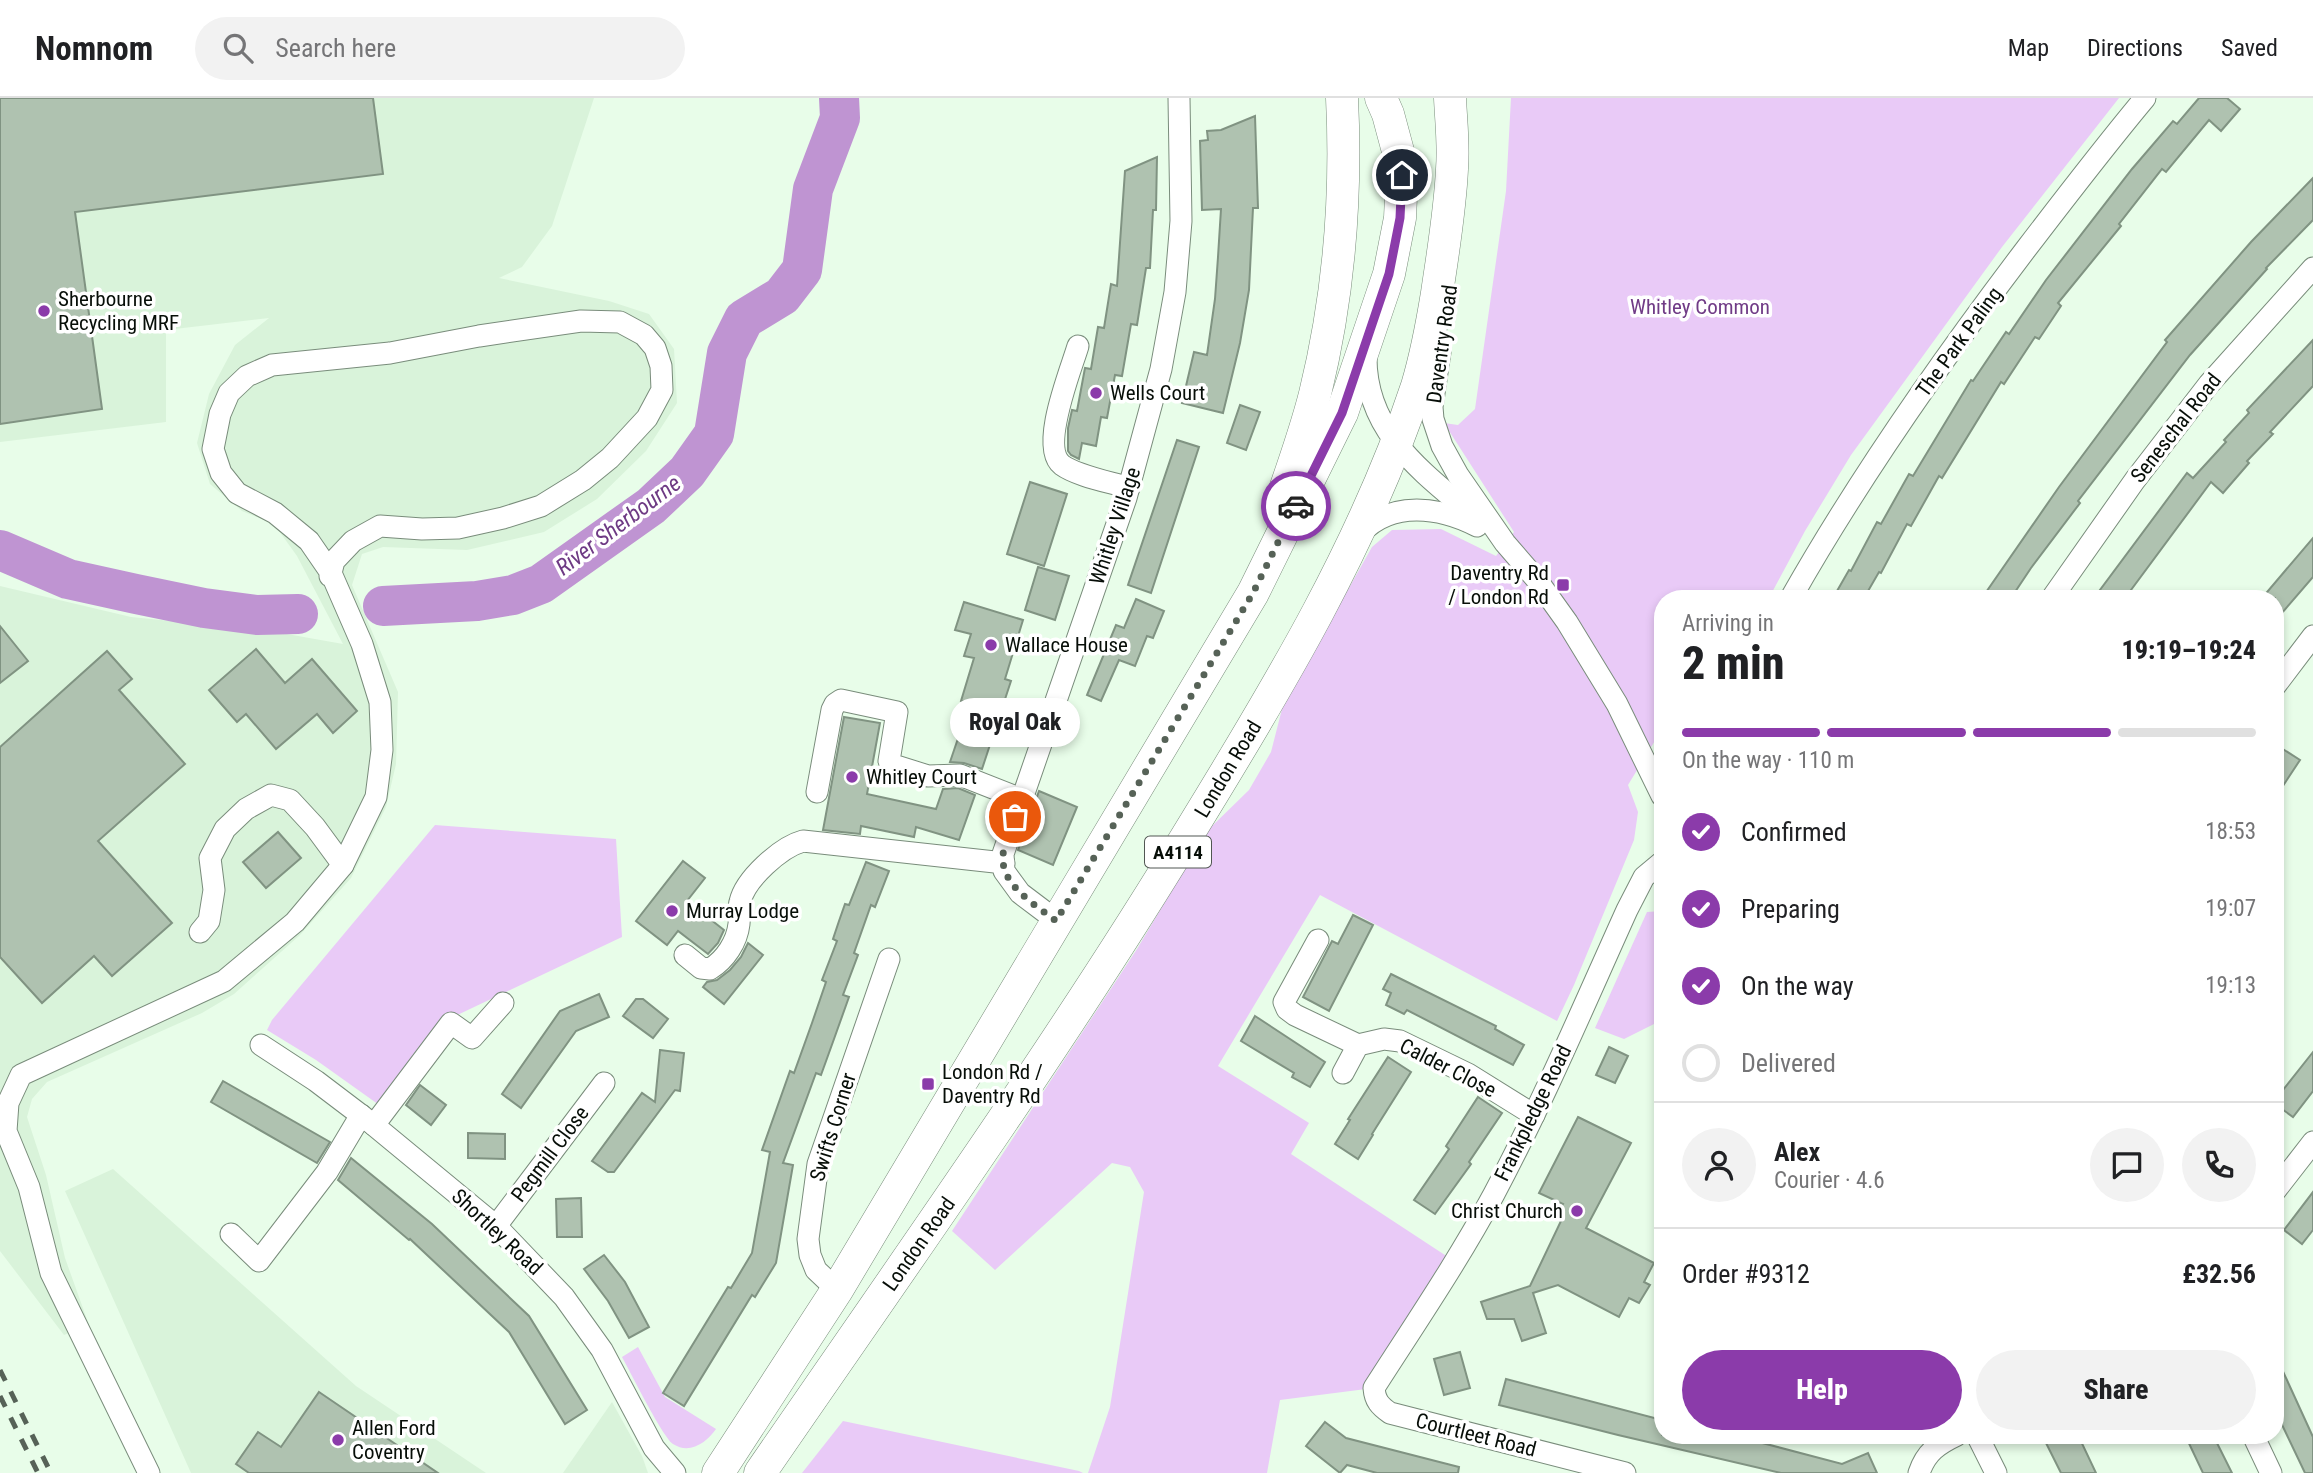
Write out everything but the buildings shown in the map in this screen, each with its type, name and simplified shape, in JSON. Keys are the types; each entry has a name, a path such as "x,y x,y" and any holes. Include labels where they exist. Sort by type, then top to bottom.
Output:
{"highway":[{"name":"London Road","path":"1253,593 1314,398 1325,348 1342,231 1342,98"},
{"name":"London Road","path":"718,1473 837,1290 1253,593 1342,413 1389,274 1397,240 1402,199 1399,155 1381,98"},
{"name":"London Road","path":"760,1473 988,1145 1121,945 1269,703 1355,540 1416,386 1432,324 1444,249 1452,166 1450,98"}],"street":[{"name":"Whitley Village","path":"1004,863 1003,854 1021,799 1129,488 1161,369 1175,292 1181,221 1179,98"},
{"name":"The Park Paling","path":"1795,590 1832,525 1962,334 2145,98"},
{"name":"Daventry Road","path":"1452,166 1451,289 1433,394 1433,419 1441,446 1505,543 1537,580 1567,622 1616,704 1654,777"},
{"name":"Seneschal Road","path":"2058,590 2209,384 2313,268"},
{"path":"149,1473 51,1273 29,1187 6,1131 8,1103 20,1075 225,981 295,922 343,865 376,797 382,750 380,702 362,645 331,575 309,541 275,513 237,493 221,473 213,449 220,414 229,393 247,376 272,366 390,353 581,321 620,322 644,335 655,348 661,366 662,390 647,418 610,458 583,480 541,506 503,518 458,528 422,530 380,526 353,541 334,561 331,575"},
{"path":"1373,323 1366,350 1369,386 1378,415 1395,444 1505,543"},
{"path":"1078,346 1057,415 1054,450 1056,460 1072,470 1129,488"},
{"name":"Daventry Road","path":"1355,540 1381,518 1399,511 1416,509 1457,517 1505,543"},
{"path":"2284,673 2313,636"},
{"path":"817,792 832,710 841,700 897,712 890,761 893,765 928,776 960,775 1021,799"},
{"path":"200,932 209,921 214,890 210,858 225,829 246,809 271,795 290,800 315,827 343,865"},
{"path":"685,956 701,968 710,969 717,965 734,943 738,933 740,902 747,887 762,869 785,849 803,841 1004,863 1004,871 1020,893 1056,921"},
{"name":"Frankpledge Road","path":"1374,1397 1374,1388 1440,1286 1493,1195 1534,1115 1633,899 1644,877 1654,869"},
{"path":"1318,940 1284,1003 1295,1015 1358,1045 1343,1073"},
{"name":"Swifts Corner","path":"837,1290 816,1270 809,1247 818,1164 889,959"},
{"path":"231,1234 259,1261 368,1120 451,1023 472,1038 503,1003"},
{"name":"Calder Close","path":"1358,1045 1384,1039 1400,1041 1468,1074 1534,1115"},
{"name":"Shortley Road","path":"261,1045 368,1120 496,1226 564,1297 602,1350 654,1448 675,1473"},
{"name":"Pegmill Close","path":"496,1226 604,1083"},
{"path":"2284,1179 2313,1142"},
{"name":"Courtleet Road","path":"1374,1397 1379,1405 1390,1413 1625,1473"},
{"path":"1919,1473 1927,1455 1940,1444"},
{"path":"1982,1444 1996,1473"},
{"path":"2257,1444 2271,1473"}],"shaded area":[{"path":"0,98 594,98 552,226 522,267 499,278 609,301 649,314 674,349 677,403 646,451 597,499 544,532 467,550 383,547 362,554 352,585 398,692 396,764 386,807 351,878 300,935 234,994 202,1013 47,1082 32,1099 27,1117 46,1175 65,1258 89,1325 64,1335 0,1251 0,586 131,617 270,631 343,644 297,556 274,524 242,511 210,484 197,443 209,394 235,345 269,318 166,330 166,422 0,442"},
{"path":"113,1169 356,1386 486,1473 191,1473 65,1191"},
{"path":"612,1402 642,1456 648,1473 563,1473"}],"green space":[{"name":"Whitley Common","path":"1511,98 2119,98 2002,247 1851,455 1773,590 1654,590 1654,742 1628,785 1638,812 1634,840 1557,1021 1320,895 1218,1066 1309,1123 1291,1154 1454,1261 1374,1388 1280,1400 1267,1473 1088,1473 1110,1407 1144,1192 1130,1167 1112,1163 995,1270 952,1231 1137,949 1208,830 1249,790 1271,752 1283,705 1372,547 1392,530 1441,529 1496,556 1514,532 1444,423 1458,425 1475,409 1506,191"},
{"path":"435,825 616,839 622,937 451,1018 382,1107 316,1060 267,1030 272,1020"},
{"path":"1647,912 1654,912 1654,1024 1624,1039 1595,1028"},
{"path":"638,1347 665,1397 716,1429 698,1446 679,1447 668,1439 622,1357"},
{"path":"843,1421 1079,1471 1083,1473 802,1473"}],"waterway":[{"name":"River Sherbourne","path":"383,606 477,601 513,595 541,584 651,506 687,472 714,434 727,353 744,319 782,296 802,270 813,189 840,118 839,98"},
{"name":"River Sherbourne","path":"0,550 68,579 136,594 204,608 257,615 298,614"}],"railway":[{"path":"0,1370 51,1473"},
{"path":"0,1396 38,1473"}],"way so far":[{"path":"1015,817 1003,854 1004,871 1020,893 1056,921 1253,593 1296,506"}],"place":[{"name":"Sherbourne Recycling MRF","path":"44,311"},
{"name":"Wells Court","path":"1096,393"},
{"name":"Daventry Rd / London Rd","path":"1563,585"},
{"name":"Wallace House","path":"991,645"},
{"name":"Whitley Court","path":"852,777"},
{"name":"Royal Oak","path":"1015,817"},
{"name":"Murray Lodge","path":"672,911"},
{"name":"London Rd / Daventry Rd","path":"928,1084"},
{"name":"Christ Church","path":"1577,1211"},
{"name":"Allen Ford Coventry","path":"338,1440"}],"route":[{"path":"1296,506 1342,413 1389,274 1400,218 1402,175"}]}
